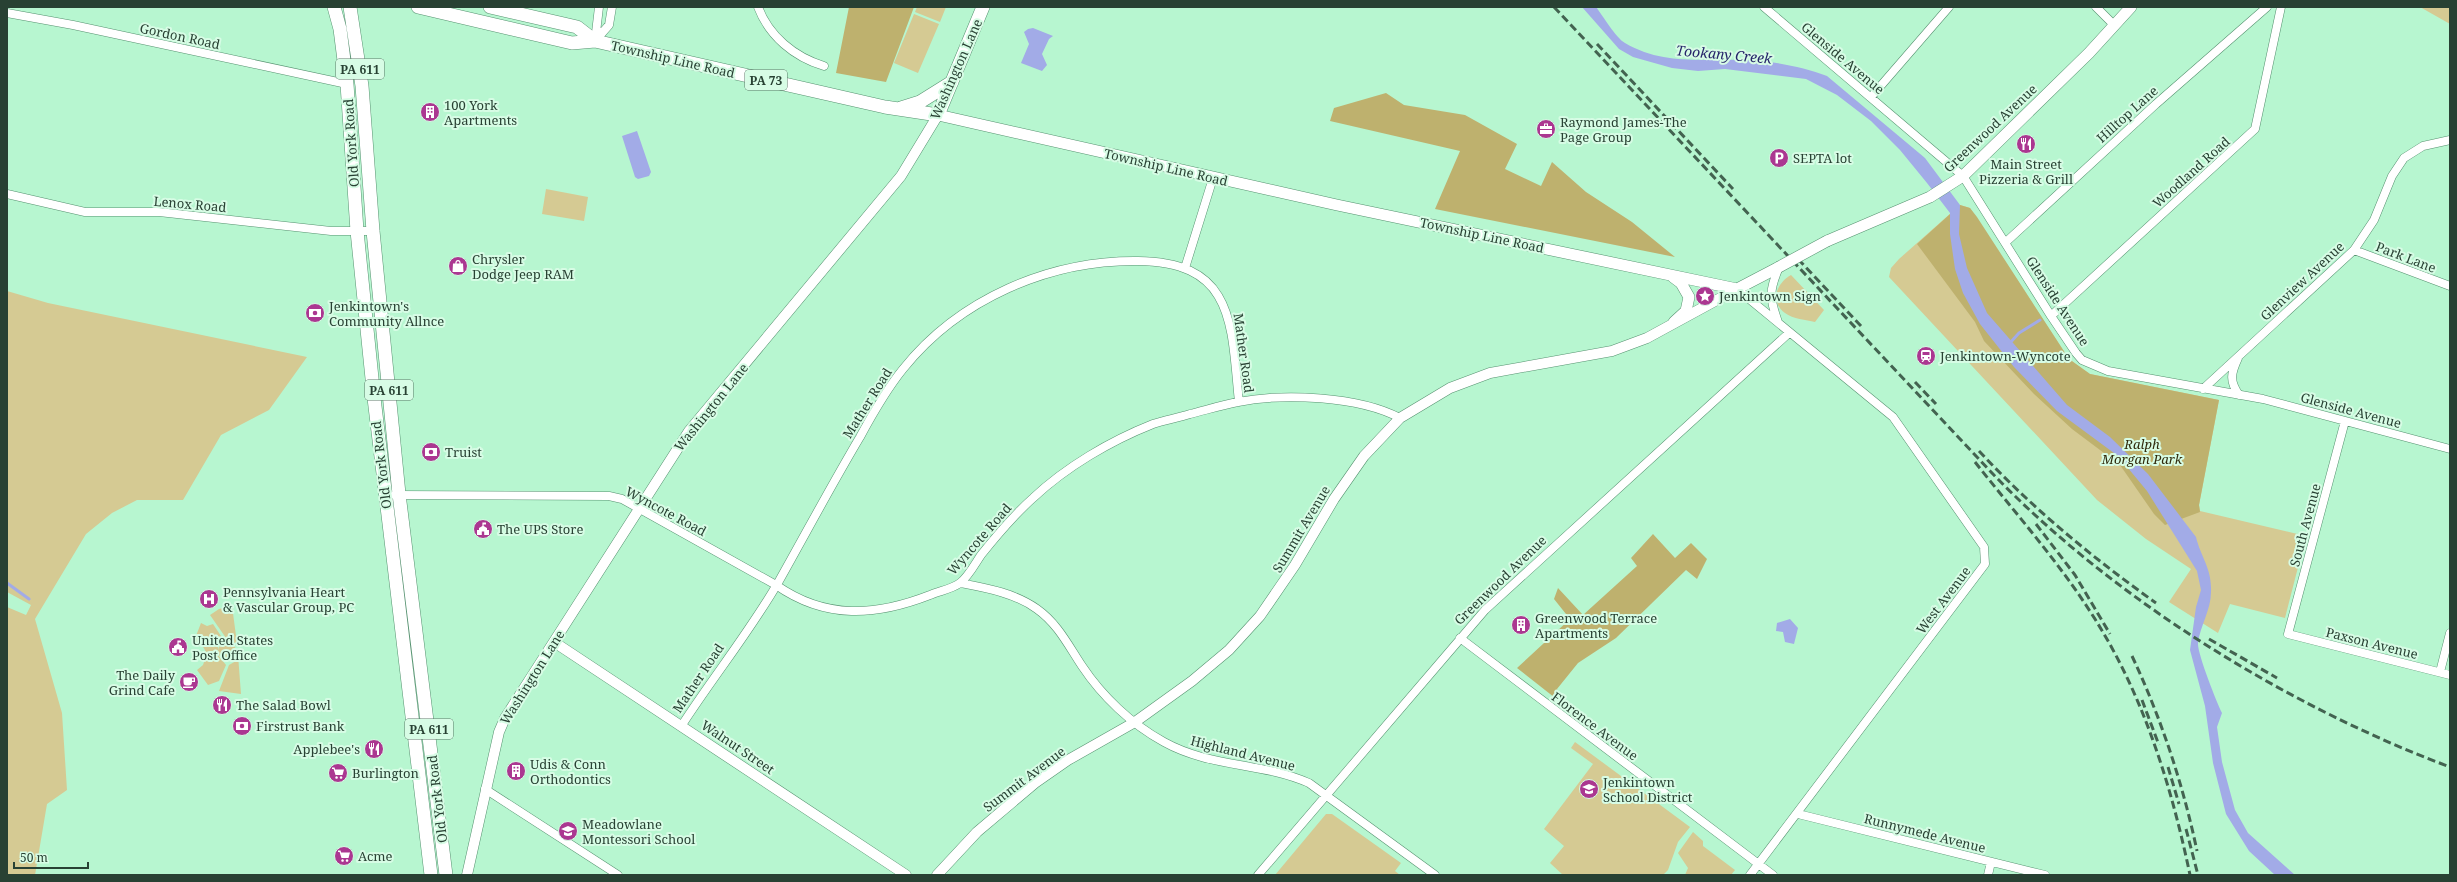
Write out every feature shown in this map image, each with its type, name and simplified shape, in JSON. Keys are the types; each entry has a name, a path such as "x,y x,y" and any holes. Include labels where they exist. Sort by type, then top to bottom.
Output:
{"main road":[{"name":"Old York Road","path":"334,7 340,29 347,84 357,231 370,362 431,875"},
{"name":"Old York Road","path":"350,7 362,86 373,230 399,494 446,875"},
{"name":"Township Line Road","path":"418,7 572,43 595,42 897,109 938,116 1214,178 1737,288"},
{"name":"Township Line Road","path":"490,7 577,27 595,42"},
{"name":"Washington Lane","path":"938,116 983,7"},
{"name":"Greenwood Avenue","path":"1737,288 1827,241 1930,197 1949,186 1963,176 2115,26 2131,7"},
{"path":"897,109 920,102 952,82"},
{"path":"1671,275 1681,283 1689,297 1686,311 1674,322"},
{"path":"370,362 386,362"}],"street":[{"path":"595,42 596,22 599,7"},
{"path":"595,42 609,25 612,7"},
{"path":"758,7 765,23 781,41 803,58 824,66"},
{"name":"Glenside Avenue","path":"1764,7 1963,176 2076,354 2089,364 2108,371 2263,399 2450,449"},
{"path":"1871,97 1949,7"},
{"path":"2096,7 2115,26"},
{"name":"Hilltop Lane","path":"2006,242 2156,104 2267,7"},
{"name":"Woodland Road","path":"2051,316 2255,129 2281,7"},
{"name":"Gordon Road","path":"7,13 73,25 347,84"},
{"name":"Washington Lane","path":"467,875 498,732 505,718 638,507 689,431 901,176 938,116"},
{"name":"Glenview Avenue","path":"2202,389 2354,250 2374,220 2392,176 2404,158 2423,146 2450,140"},
{"path":"1185,268 1214,178"},
{"name":"Lenox Road","path":"7,194 85,212 173,213 324,230 373,230"},
{"name":"Park Lane","path":"2354,250 2450,286"},
{"name":"Mather Road","path":"682,725 776,585 882,398 904,368 929,341 949,324 988,299 1030,279 1052,272 1117,261 1141,261 1185,268 1212,287 1224,305 1230,325 1239,402"},
{"path":"1778,322 1770,296 1779,267"},
{"name":"Summit Avenue","path":"937,875 977,832 1035,783 1068,760 1135,722 1219,658 1260,616 1300,558 1334,499 1364,456 1400,418 1450,388 1490,373 1612,351 1647,338 1737,288"},
{"name":"West Avenue","path":"1737,288 1789,333 1893,417 1984,547 1984,564 1798,814 1750,875"},
{"name":"Greenwood Avenue","path":"1258,875 1460,638 1486,610 1789,333"},
{"name":"Glenview Avenue","path":"2239,395 2234,387 2232,377 2241,354"},
{"name":"Wyncote Road","path":"385,496 399,494 609,496 622,499 638,507 776,585 789,594 809,603 831,609 855,611 881,610 906,604 960,583 1022,509 1067,471 1113,443 1153,424 1239,402 1294,398 1325,400 1388,412 1400,418"},
{"name":"South Avenue","path":"2288,634 2345,421"},
{"name":"Highland Avenue","path":"960,583 1018,598 1037,609 1061,631 1082,666 1102,691 1135,722 1163,742 1189,754 1236,766 1286,773 1326,794 1435,875"},
{"path":"2440,672 2450,633"},
{"name":"Paxson Avenue","path":"2288,634 2450,675"},
{"name":"Florence Avenue","path":"1460,638 1773,875"},
{"name":"Walnut Street","path":"554,642 682,725 906,875"},
{"path":"485,789 618,875"},
{"name":"Runnymede Avenue","path":"1798,814 2045,875"},
{"path":"1988,875 1991,862"}],"green space":[{"path":"849,7 914,7 886,82 836,73"},
{"path":"917,7 946,7 940,22 915,12"},
{"path":"2420,7 2450,7 2450,24"},
{"path":"914,14 939,24 918,73 894,63"},
{"path":"1386,93 1404,105 1465,115 1517,144 1505,169 1541,186 1552,162 1586,192 1632,222 1675,257 1435,209 1460,151 1330,121 1334,108"},
{"path":"546,189 588,197 584,221 542,214"},
{"name":"Ralph Morgan Park","path":"1960,205 1970,208 2069,359 2090,374 2219,400 2199,505 2200,511 2306,536 2285,618 2230,604 2218,633 2169,602 2191,569 2146,539 2097,500 1889,277 1891,268 1899,259"},
{"path":"1960,205 1970,208 1977,217 2069,359 2090,374 2219,400 2199,505 2200,512 2165,525 2154,514 2120,465 2072,429 2034,394 1984,341 1975,322 1917,244"},
{"path":"1791,275 1824,310 1815,322 1788,315 1777,303 1776,298 1779,287 1786,278"},
{"path":"7,291 48,303 307,357 269,410 221,435 183,500 137,500 112,513 86,534 35,619 62,713 67,790 47,804 35,875 7,875 7,607 26,615 31,605 7,592"},
{"path":"1653,534 1675,558 1691,543 1707,559 1697,579 1686,570 1616,638 1578,663 1557,689 1560,698 1559,701 1517,668 1570,619 1554,599 1558,588 1583,615 1637,566 1631,558"},
{"path":"232,606 237,643 226,638 210,615 219,609"},
{"path":"201,623 207,626 213,624 223,639 218,645 218,650 206,652 202,645 194,641"},
{"path":"227,642 233,645 236,651 233,657 227,660 221,657 218,651 221,645"},
{"path":"218,655 226,665 219,681 208,685 197,670 203,665 206,656"},
{"path":"238,655 241,694 219,691 229,665 236,661"},
{"name":"Jenkintown School District","path":"1575,742 1690,827 1678,842 1668,870 1663,875 1563,875 1550,863 1564,846 1544,829 1593,764 1571,748"},
{"path":"1326,814 1332,814 1401,863 1395,871 1400,875 1275,875"},
{"path":"1693,832 1703,841 1703,846 1735,870 1731,875 1685,875 1688,868 1678,853"}],"water":[{"path":"1582,7 1596,7 1621,40 1640,50 1654,55 1684,59 1747,60 1777,63 1798,67 1827,76 1925,158 1960,205 1959,234 1967,268 1987,313 2067,405 2110,437 2148,474 2196,537 2210,576 2211,584 2211,599 2198,643 2208,678 2222,713 2217,727 2222,762 2235,810 2248,833 2295,875 2275,875 2249,851 2226,814 2213,763 2205,706 2190,650 2196,607 2201,590 2197,571 2147,491 2118,456 2057,411 2014,367 1980,324 1963,293 1955,269 1950,234 1950,213 1900,150 1871,121 1837,95 1806,79 1725,69 1698,71 1672,68 1633,57 1619,49"},
{"path":"1033,28 1053,36 1049,39 1042,54 1047,65 1042,71 1021,63 1029,44 1024,32"},
{"path":"637,131 651,172 649,176 638,179 635,177 622,136"},
{"path":"1790,619 1798,628 1794,644 1785,642 1783,632 1776,631 1777,623"}],"waterway":[{"path":"2009,344 2019,333 2040,320"},
{"path":"7,583 29,599"}],"railway":[{"path":"1554,7 1992,473 2040,519 2092,564 2147,605 2205,644 2265,680 2327,713 2388,742 2450,767"},
{"path":"1597,44 1733,189"},
{"path":"1798,259 1861,326"},
{"path":"1915,382 1936,404"},
{"path":"1979,451 1999,472 2064,532 2156,603"},
{"path":"1975,462 2075,589 2104,634 2119,662 2146,721 2157,751 2167,782 2190,875"},
{"path":"2036,524 2075,575 2110,634"},
{"path":"2209,639 2277,678"},
{"path":"2132,656 2162,727 2178,776 2197,851"},
{"path":"2142,700 2159,745"},
{"path":"2168,767 2179,804"},
{"path":"2186,829 2198,875"}],"place":[{"name":"100 York Apartments","path":"430,112"},
{"name":"Raymond James-The Page Group","path":"1546,129"},
{"name":"Main Street Pizzeria & Grill","path":"2026,144"},
{"name":"SEPTA lot","path":"1779,158"},
{"name":"Chrysler Dodge Jeep RAM","path":"458,266"},
{"name":"Jenkintown Sign","path":"1705,296"},
{"name":"Jenkintown's Community Allnce","path":"315,313"},
{"name":"Jenkintown-Wyncote","path":"1926,356"},
{"name":"Truist","path":"431,452"},
{"name":"The UPS Store","path":"483,529"},
{"name":"Pennsylvania Heart & Vascular Group, PC","path":"209,599"},
{"name":"Greenwood Terrace Apartments","path":"1521,625"},
{"name":"United States Post Office","path":"178,647"},
{"name":"The Daily Grind Cafe","path":"189,682"},
{"name":"The Salad Bowl","path":"222,705"},
{"name":"Firstrust Bank","path":"242,726"},
{"name":"Applebee's","path":"374,749"},
{"name":"Udis & Conn Orthodontics","path":"516,771"},
{"name":"Burlington","path":"338,773"},
{"name":"Jenkintown School District","path":"1589,789"},
{"name":"Meadowlane Montessori School","path":"568,831"},
{"name":"Acme","path":"344,856"}],"water label":[{"name":"Tookany Creek","path":"1724,54"}]}
